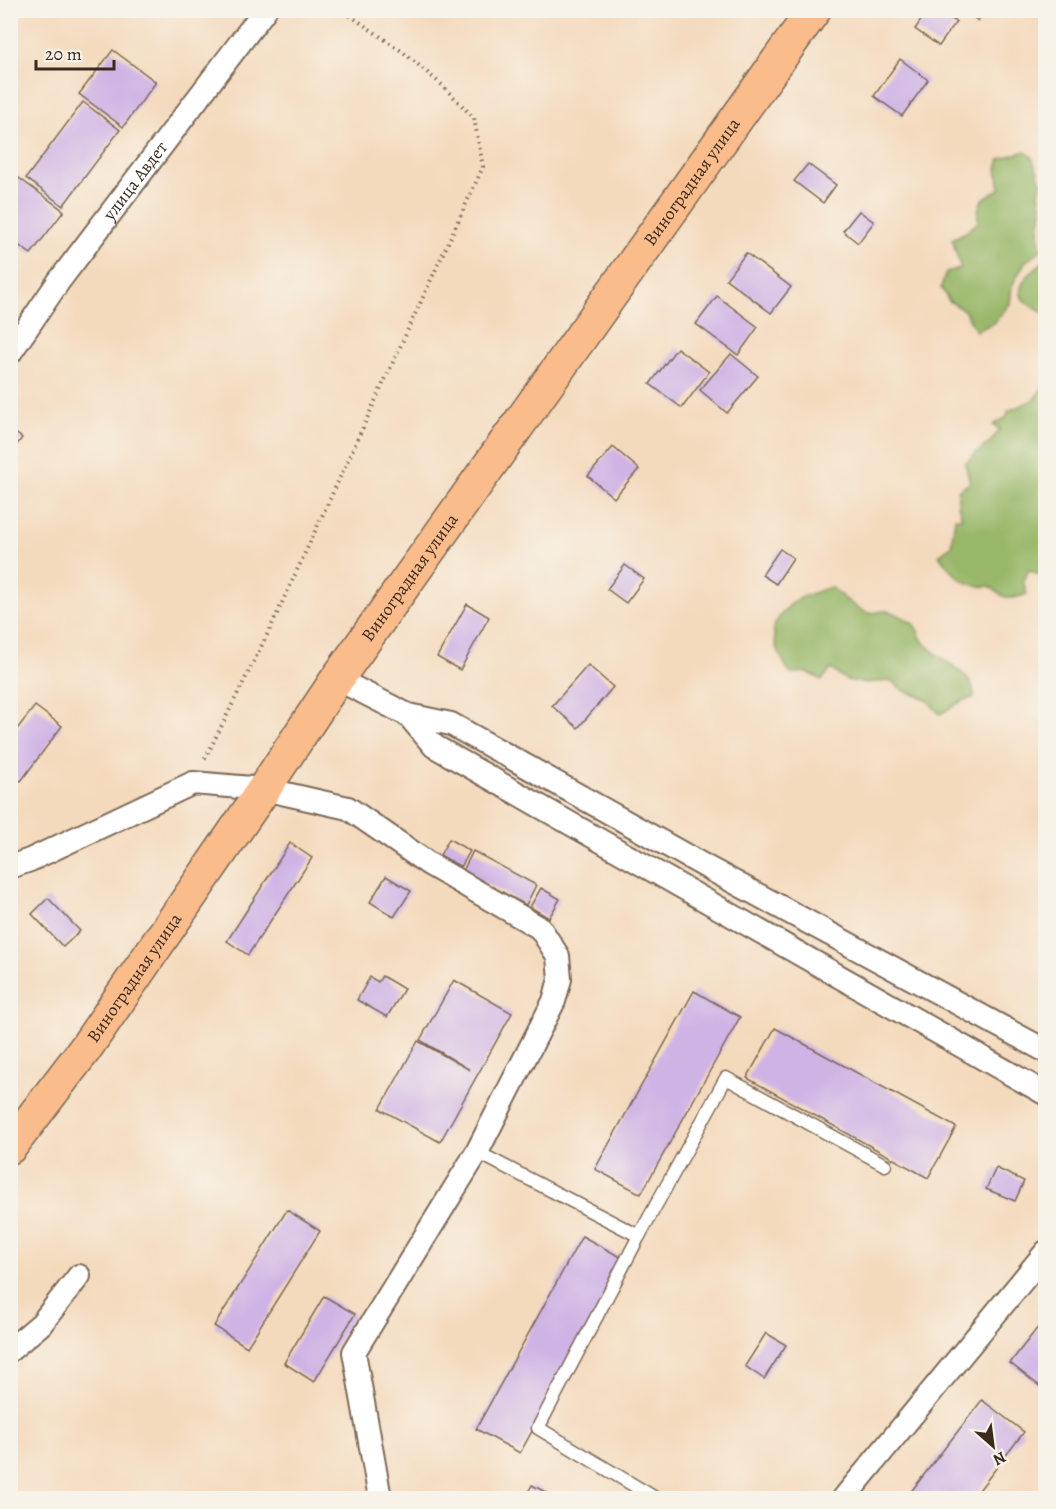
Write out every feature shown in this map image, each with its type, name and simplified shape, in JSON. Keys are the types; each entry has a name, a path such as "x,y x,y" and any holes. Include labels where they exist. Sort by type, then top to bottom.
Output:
{"main road":[{"name":"Виноградная улица","path":"10,1147 85,1049 338,679 814,10"}],"street":[{"name":"улица Авдет","path":"10,353 59,281 265,10"},
{"path":"338,679 408,715 451,724 710,869 1046,1051"},
{"path":"408,715 434,746 1046,1094"},
{"path":"10,867 30,860 193,783 264,789 348,808 429,864 540,928 558,956 560,979 554,1001 477,1152 354,1352 380,1498"},
{"path":"844,1498 1046,1252"},
{"path":"10,1350 41,1324 79,1276"}],"lane":[{"path":"655,1498 537,1428 726,1078 885,1165"},
{"path":"477,1152 639,1236"}],"path":[{"path":"193,783 270,629 483,167 474,118 442,85 403,52 342,10"}],"green space":[{"path":"1025,151 1032,157 1041,182 1039,194 1042,210 1039,229 1040,251 1025,262 1012,286 1010,304 994,323 976,331 964,310 949,301 941,288 946,272 961,269 952,239 966,232 978,222 978,210 982,201 1000,189 997,169 1000,159"},
{"path":"1045,260 1046,312 1043,313 1023,299 1021,287 1027,277"},
{"path":"1045,385 1045,573 1042,576 1029,570 1023,581 1027,594 1007,598 990,586 981,587 960,579 939,555 951,546 955,518 962,518 958,504 958,490 970,483 965,463 991,441 1000,429 993,425 1007,417 1008,411 1033,400"},
{"path":"831,587 858,609 871,613 890,612 912,623 924,643 969,682 974,698 962,701 940,714 926,699 905,691 891,681 865,683 846,680 831,669 822,680 807,672 790,674 776,647 773,627 791,604 812,593"}],"building":[{"path":"928,10 938,10 956,22 939,46 915,29"},
{"path":"964,10 985,10 978,21"},
{"path":"113,50 156,82 123,127 79,94"},
{"path":"900,59 928,80 902,116 874,96"},
{"path":"83,102 120,130 63,206 26,178"},
{"path":"808,164 836,185 823,203 794,181"},
{"path":"19,178 64,211 31,254 10,239 10,189"},
{"path":"859,211 874,222 858,243 843,231"},
{"path":"746,253 791,287 771,313 726,279"},
{"path":"717,296 758,327 738,355 696,324"},
{"path":"677,348 709,372 682,408 650,384"},
{"path":"731,354 758,376 727,413 700,390"},
{"path":"10,429 22,438 10,454"},
{"path":"613,447 639,469 614,498 588,476"},
{"path":"780,549 793,558 776,584 762,575"},
{"path":"625,565 644,579 626,603 607,589"},
{"path":"467,604 489,617 460,670 437,657"},
{"path":"588,665 613,687 578,728 552,706"},
{"path":"35,706 62,726 21,781 10,773 10,738"},
{"path":"449,839 470,851 461,867 440,855"},
{"path":"290,843 312,858 248,955 227,941"},
{"path":"473,851 536,885 526,905 463,871"},
{"path":"386,876 411,891 394,917 370,902"},
{"path":"541,888 560,899 549,918 530,907"},
{"path":"48,898 80,931 63,947 32,914"},
{"path":"382,976 404,989 387,1017 357,1000 370,977 378,982"},
{"path":"454,980 512,1013 440,1142 380,1109 418,1041 470,1070 420,1040"},
{"path":"694,991 740,1017 641,1194 595,1169"},
{"path":"775,1028 956,1127 928,1178 747,1078"},
{"path":"996,1168 1024,1181 1015,1201 986,1189"},
{"path":"287,1210 320,1231 247,1347 214,1326"},
{"path":"582,1236 626,1260 520,1453 476,1429"},
{"path":"324,1296 355,1314 314,1382 284,1363"},
{"path":"1046,1317 1046,1391 1010,1363"},
{"path":"766,1333 786,1345 764,1379 745,1366"},
{"path":"982,1400 1024,1432 973,1498 906,1498"},
{"path":"532,1485 557,1498 525,1498"}]}
